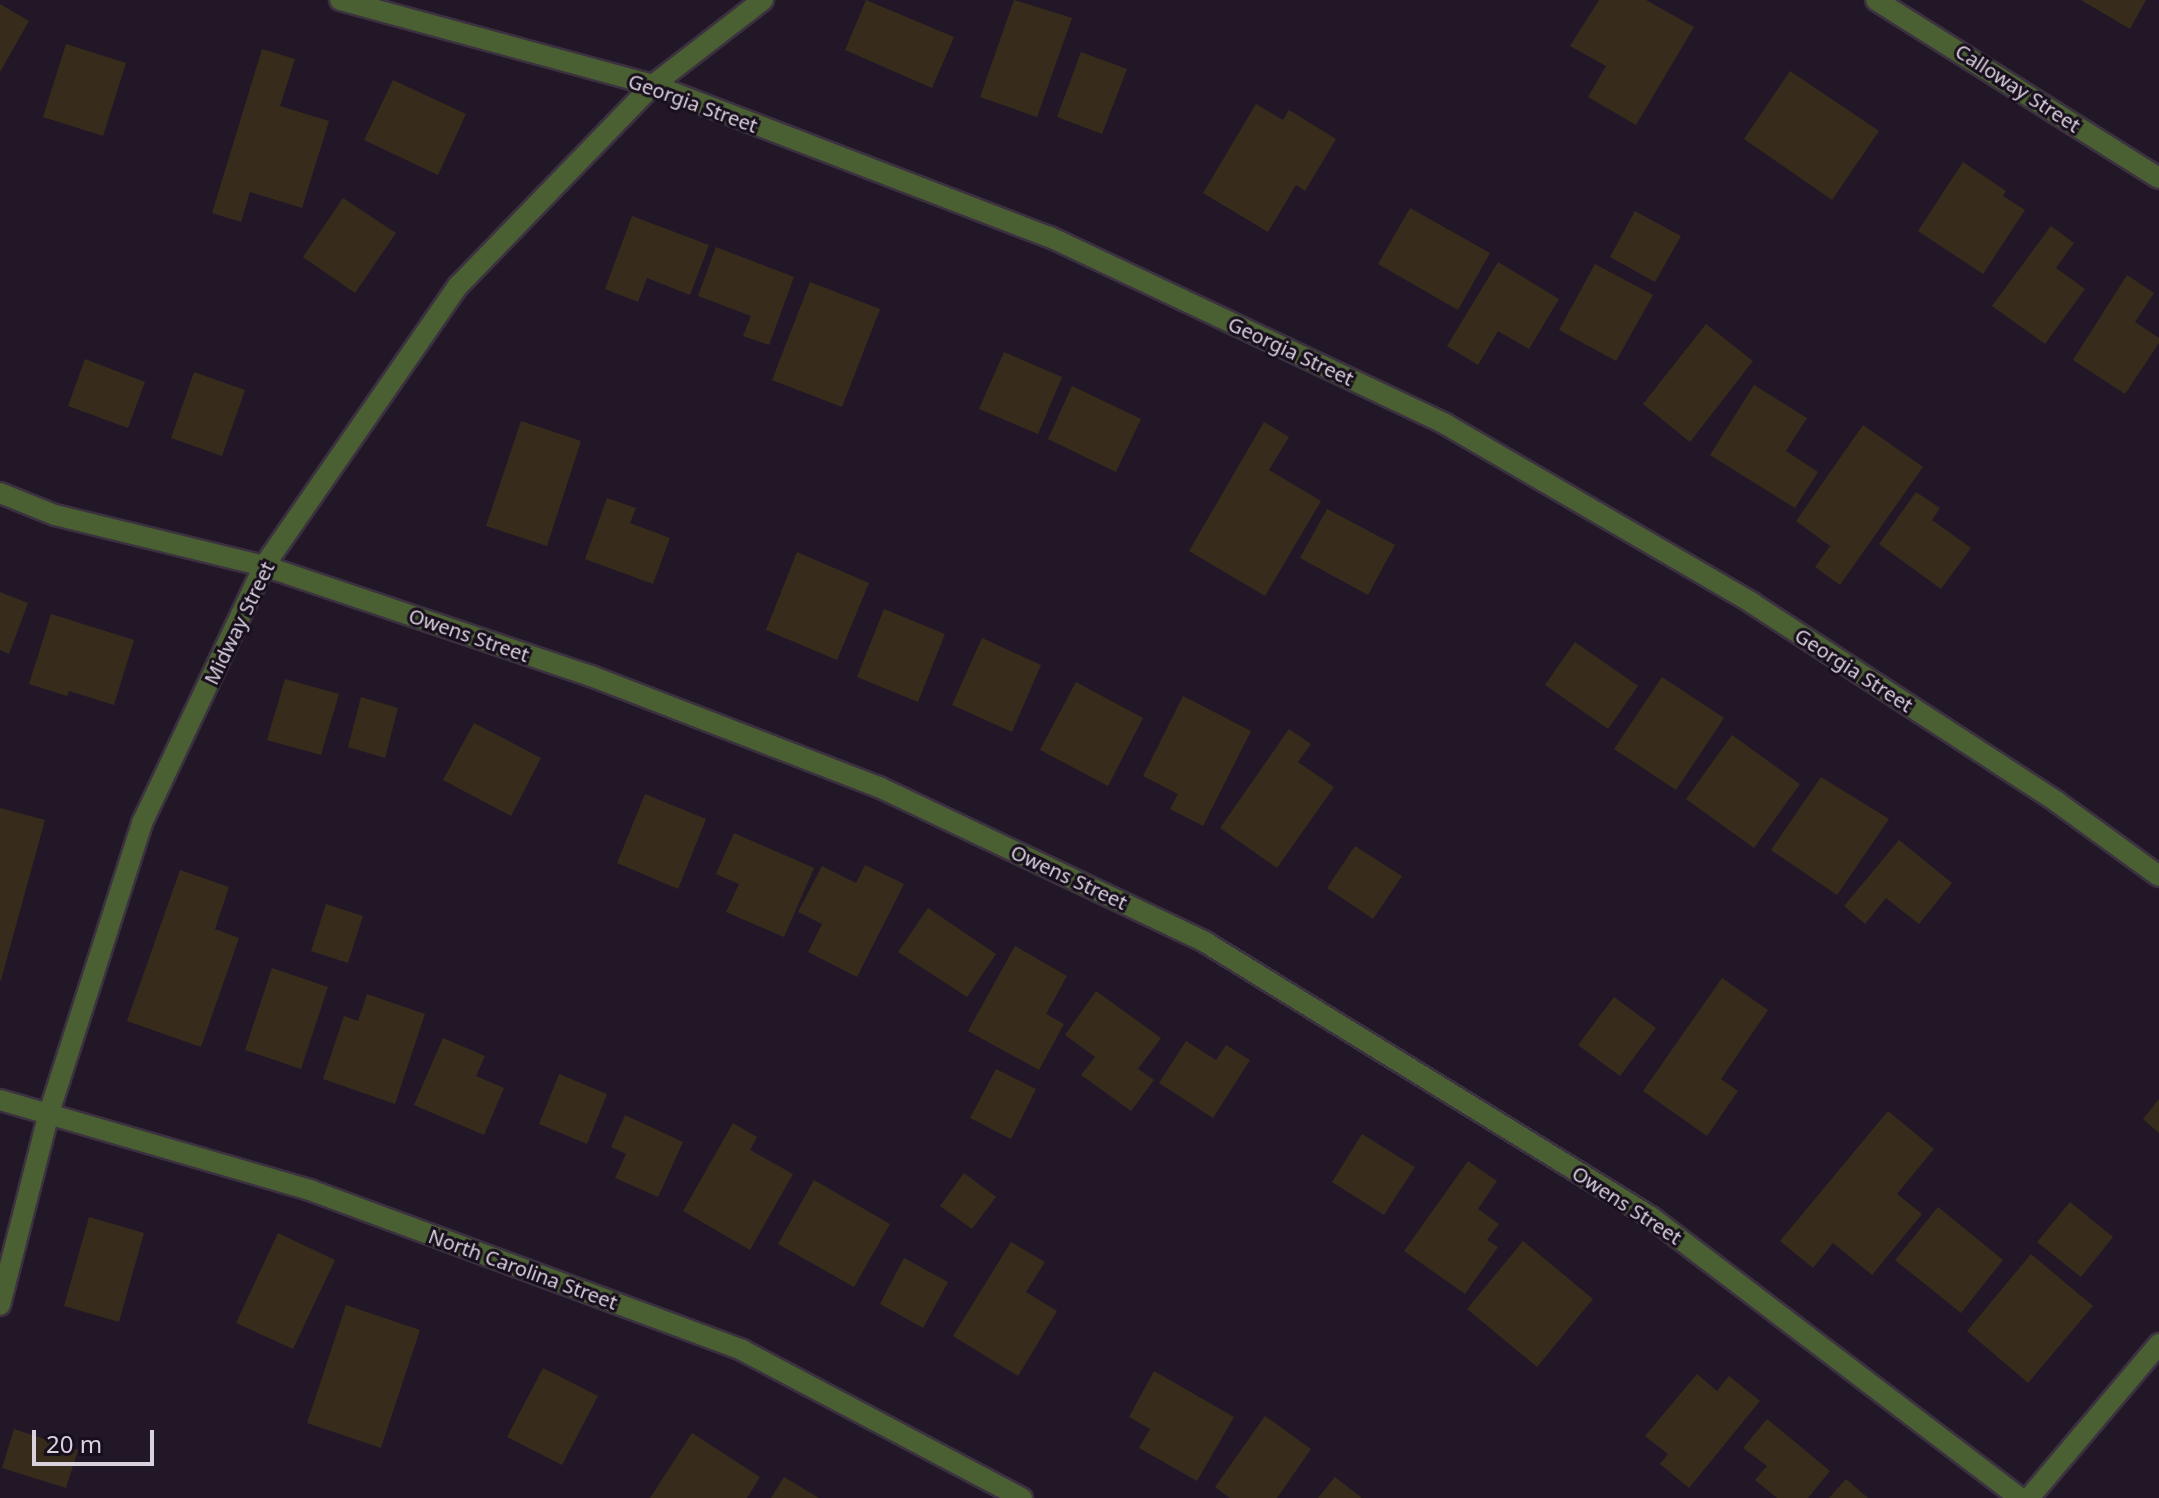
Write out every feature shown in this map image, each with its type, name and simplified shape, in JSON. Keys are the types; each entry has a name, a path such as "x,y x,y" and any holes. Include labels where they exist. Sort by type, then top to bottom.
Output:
{"street":[{"name":"Georgia Street","path":"340,0 653,85 1050,237 1445,424 1752,603 2057,802 2159,876"},
{"name":"Midway Street","path":"0,1305 49,1113 142,823 264,566 458,286 653,85 763,0"},
{"name":"Calloway Street","path":"1876,0 2159,178"},
{"name":"Owens Street","path":"0,493 55,515 264,566 591,676 879,787 1205,942 1651,1217 2020,1498"},
{"name":"North Carolina Street","path":"0,1100 310,1190 742,1350 1022,1498"},
{"path":"2029,1498 2159,1344"}],"building":[{"path":"866,0 954,37 932,88 845,50"},
{"path":"1014,0 1072,18 1037,117 980,97"},
{"path":"1599,0 1646,0 1694,27 1636,125 1588,97 1606,66 1570,46"},
{"path":"2081,0 2146,0 2130,29"},
{"path":"0,4 29,21 0,72"},
{"path":"66,44 126,63 103,136 43,117"},
{"path":"262,49 295,59 280,106 329,121 302,208 250,192 241,222 212,213"},
{"path":"1081,52 1127,69 1102,134 1057,117"},
{"path":"1790,71 1879,131 1832,200 1744,139"},
{"path":"393,80 466,114 438,175 364,140"},
{"path":"1256,104 1283,120 1289,110 1336,139 1305,191 1296,185 1268,232 1203,193"},
{"path":"1963,162 2006,191 2003,196 2025,210 1983,274 1918,231"},
{"path":"343,198 396,233 355,293 303,257"},
{"path":"1410,208 1490,253 1458,310 1378,264"},
{"path":"1635,211 1681,236 1655,282 1610,257"},
{"path":"632,216 709,245 690,295 647,278 638,302 605,289"},
{"path":"2051,226 2074,243 2056,268 2085,289 2045,344 1992,306"},
{"path":"716,247 794,277 769,345 743,336 751,316 698,296"},
{"path":"1498,262 1559,299 1529,349 1498,331 1478,365 1447,346"},
{"path":"1595,264 1653,295 1616,361 1559,330"},
{"path":"2127,275 2154,293 2135,322 2159,338 2159,343 2125,394 2073,360"},
{"path":"810,282 880,309 842,407 772,380"},
{"path":"1706,324 1753,361 1690,442 1643,404"},
{"path":"1004,352 1062,377 1038,434 979,409"},
{"path":"85,359 145,382 128,428 68,406"},
{"path":"194,372 245,390 222,456 171,438"},
{"path":"1754,385 1807,418 1786,451 1818,472 1795,508 1710,455"},
{"path":"1072,386 1141,419 1116,472 1048,439"},
{"path":"521,421 581,441 547,546 486,526"},
{"path":"1264,422 1289,437 1269,470 1321,501 1265,596 1189,551"},
{"path":"1863,425 1923,467 1840,585 1815,567 1830,546 1796,521"},
{"path":"1916,492 1940,508 1932,520 1971,548 1941,589 1879,544"},
{"path":"607,498 636,508 630,523 670,538 653,584 585,559"},
{"path":"1327,509 1395,545 1368,595 1300,558"},
{"path":"797,552 869,583 837,660 766,630"},
{"path":"0,592 28,603 9,654 0,650"},
{"path":"884,609 945,634 918,702 857,677"},
{"path":"51,614 134,640 114,705 69,691 67,696 29,684"},
{"path":"982,638 1041,665 1012,732 952,705"},
{"path":"1575,642 1638,686 1608,729 1545,685"},
{"path":"1662,677 1724,718 1676,790 1614,749"},
{"path":"285,679 339,694 321,755 267,740"},
{"path":"1076,682 1143,718 1108,786 1040,750"},
{"path":"1183,696 1251,731 1203,826 1170,809 1178,794 1143,776"},
{"path":"361,697 398,708 385,758 348,747"},
{"path":"474,723 541,758 511,816 443,780"},
{"path":"1289,729 1311,744 1298,762 1334,787 1277,868 1220,828"},
{"path":"1732,735 1800,784 1754,848 1686,799"},
{"path":"1821,777 1889,819 1837,895 1771,850"},
{"path":"645,794 706,819 678,889 617,863"},
{"path":"0,808 45,820 1,980 0,980"},
{"path":"734,833 814,868 784,937 726,912 739,884 716,874"},
{"path":"1899,840 1952,883 1919,924 1886,898 1865,924 1844,906"},
{"path":"1355,846 1402,876 1373,919 1327,888"},
{"path":"865,865 904,884 857,977 808,952 822,924 798,912 822,866 856,883"},
{"path":"180,870 229,887 215,929 239,938 201,1047 127,1021"},
{"path":"326,904 363,916 348,963 311,951"},
{"path":"928,908 996,954 967,997 898,952"},
{"path":"1015,946 1067,976 1046,1014 1064,1024 1039,1070 968,1031"},
{"path":"272,968 328,987 301,1069 245,1050"},
{"path":"1722,978 1768,1010 1721,1079 1738,1091 1707,1136 1643,1091"},
{"path":"1096,991 1161,1038 1138,1069 1154,1080 1131,1111 1081,1075 1095,1057 1065,1035"},
{"path":"367,994 425,1014 395,1104 323,1079 344,1016 358,1021"},
{"path":"1614,997 1656,1028 1620,1076 1578,1045"},
{"path":"443,1038 485,1056 476,1076 504,1088 484,1135 414,1105"},
{"path":"1186,1041 1216,1060 1226,1045 1250,1060 1213,1118 1159,1083"},
{"path":"996,1069 1036,1089 1011,1139 970,1118"},
{"path":"559,1074 607,1094 587,1144 539,1124"},
{"path":"2159,1099 2159,1133 2143,1119"},
{"path":"1888,1111 1934,1149 1897,1194 1922,1214 1872,1275 1833,1243 1813,1268 1780,1241"},
{"path":"625,1115 683,1142 658,1197 615,1178 626,1154 611,1147"},
{"path":"733,1123 757,1137 750,1150 793,1174 750,1250 683,1211"},
{"path":"1362,1134 1415,1167 1384,1215 1332,1182"},
{"path":"1468,1161 1497,1181 1478,1209 1499,1224 1487,1240 1498,1247 1465,1294 1404,1251"},
{"path":"964,1173 996,1197 972,1229 940,1206"},
{"path":"814,1180 890,1224 854,1287 778,1244"},
{"path":"2070,1202 2113,1237 2081,1277 2037,1242"},
{"path":"1938,1207 2003,1260 1961,1313 1895,1260"},
{"path":"89,1217 144,1233 119,1322 64,1306"},
{"path":"278,1233 335,1260 293,1349 236,1323"},
{"path":"1523,1241 1593,1299 1537,1367 1467,1309"},
{"path":"1011,1242 1045,1262 1026,1292 1057,1311 1018,1376 953,1336"},
{"path":"2031,1254 2093,1306 2028,1383 1967,1331"},
{"path":"904,1258 948,1282 923,1328 880,1304"},
{"path":"346,1305 420,1330 381,1448 307,1423"},
{"path":"543,1368 598,1396 562,1465 507,1437"},
{"path":"1154,1371 1234,1417 1197,1481 1139,1448 1150,1429 1129,1417"},
{"path":"1697,1374 1717,1391 1729,1376 1760,1401 1689,1488 1660,1464 1668,1454 1645,1436"},
{"path":"1265,1416 1311,1449 1277,1498 1230,1498 1215,1487"},
{"path":"1767,1419 1830,1471 1808,1498 1777,1498 1755,1480 1767,1466 1743,1448"},
{"path":"14,1429 78,1450 66,1488 2,1468"},
{"path":"692,1433 760,1477 747,1498 650,1498"},
{"path":"784,1477 819,1498 771,1498"},
{"path":"1335,1477 1362,1498 1318,1498"},
{"path":"1846,1479 1868,1498 1829,1498"}]}
